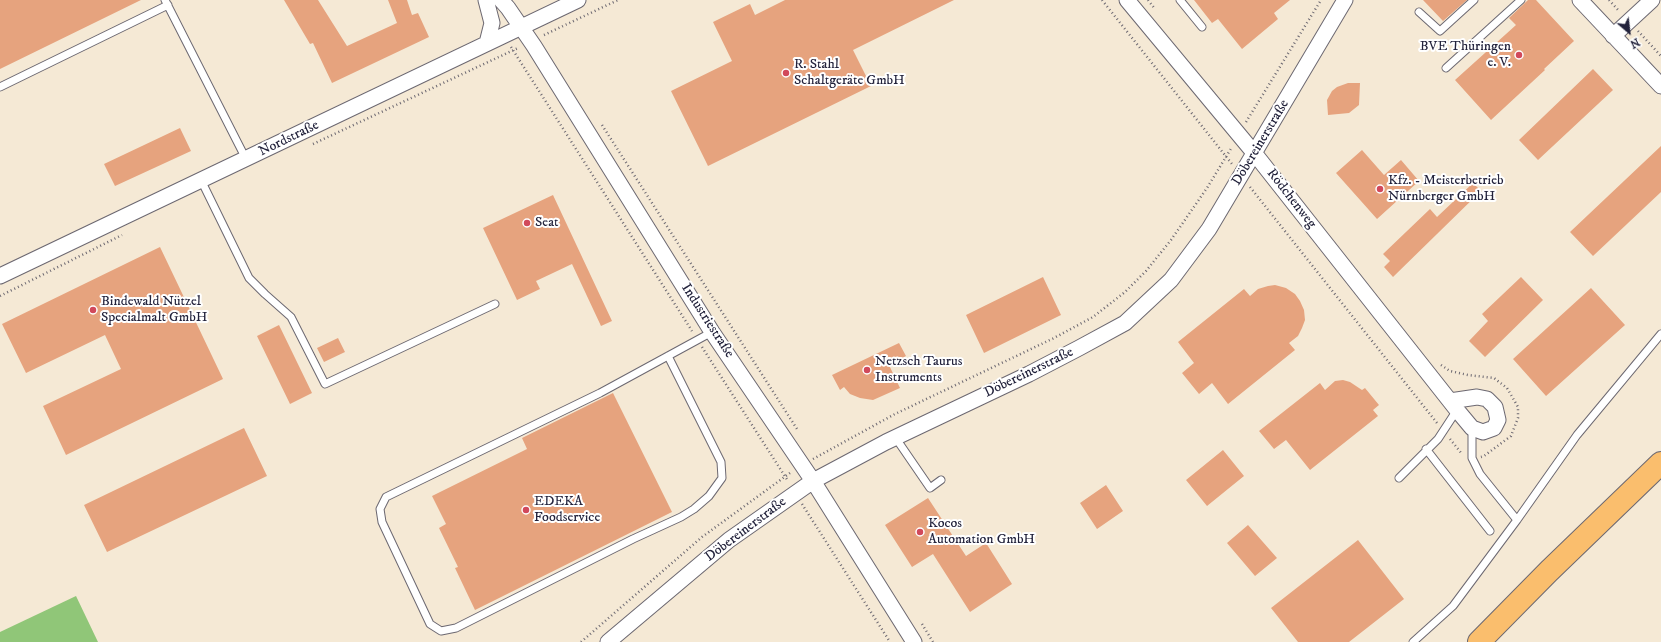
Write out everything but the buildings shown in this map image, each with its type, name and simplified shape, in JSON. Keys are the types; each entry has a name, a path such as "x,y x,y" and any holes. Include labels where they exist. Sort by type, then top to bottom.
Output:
{"main road":[{"path":"1479,642 1543,577 1661,463"}],"street":[{"path":"486,0 492,23 487,43"},
{"name":"Industriestraße","path":"501,0 531,42 712,332 809,461 914,642"},
{"name":"Nordstraße","path":"0,276 578,0"},
{"name":"Rödchenweg","path":"1127,0 1258,148 1472,428"},
{"name":"Döbereinerstraße","path":"608,642 729,540 819,477 895,437 1029,374 1125,323 1171,280 1209,229 1345,0"},
{"path":"1580,0 1612,36 1661,86"},
{"path":"1612,36 1652,0"},
{"path":"1454,406 1477,397 1487,399 1495,407 1498,420 1494,428 1483,432 1472,428"}],"lane":[{"path":"1180,0 1202,27"},
{"path":"1419,12 1440,31 1474,0"},
{"path":"1446,68 1521,0"},
{"path":"0,87 166,2 246,159"},
{"path":"202,180 249,278 291,318 325,384 495,304"},
{"path":"668,356 721,462 722,478 709,496 694,509 681,517 456,628 440,631 430,624 382,522 380,509 386,497 600,393 712,332"},
{"path":"1413,642 1452,606 1517,520 1577,435 1661,334"},
{"path":"1399,478 1426,449 1438,439 1454,406"},
{"path":"1472,428 1472,458 1480,474 1517,520"},
{"path":"895,437 930,488 941,480"},
{"path":"1426,449 1490,532"}],"path":[{"path":"308,146 618,0"},
{"path":"1102,0 1464,457 1472,458 1484,456 1511,436 1518,418 1518,407 1507,388 1494,378 1450,371 1438,363"},
{"path":"1148,0 1158,12"},
{"path":"580,642 702,537 809,461 895,414 1054,338 1093,317 1125,292 1146,271 1171,240 1226,157 1321,0"},
{"path":"535,20 545,35"},
{"path":"1241,117 1242,129 1258,148"},
{"path":"599,121 799,432"},
{"path":"0,296 123,235"},
{"path":"811,451 809,461 819,477"},
{"path":"921,623 933,642"}],"green space":[{"path":"76,596 98,642 0,642 0,632"}],"place":[{"name":"BVE Thüringen e. V.","path":"1519,55"},
{"name":"R. Stahl Schaltgeräte GmbH","path":"786,73"},
{"name":"Kfz. - Meisterbetrieb Nürnberger GmbH","path":"1380,189"},
{"name":"Seat","path":"527,223"},
{"name":"Bindewald Nützel Specialmalt GmbH","path":"93,310"},
{"name":"Netzsch Taurus Instruments","path":"867,370"},
{"name":"EDEKA Foodservice","path":"526,510"},
{"name":"Kocos Automation GmbH","path":"920,532"}]}
